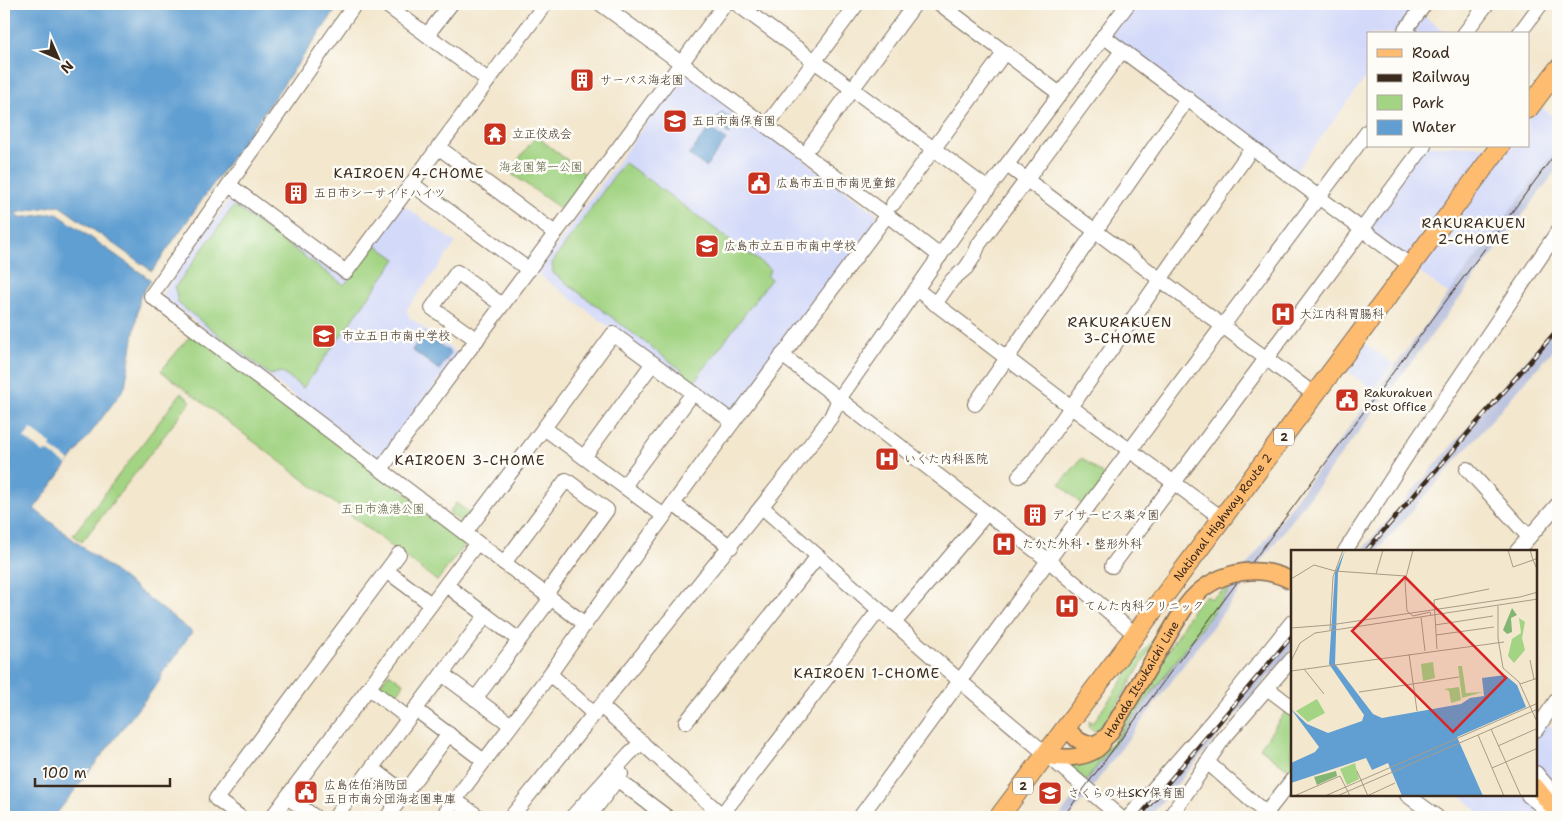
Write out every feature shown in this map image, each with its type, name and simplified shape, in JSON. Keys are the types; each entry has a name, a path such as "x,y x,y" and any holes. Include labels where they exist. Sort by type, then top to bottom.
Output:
{"highway":[{"path":"1530,106 1558,69"},
{"name":"National Highway Route 2","path":"999,817 1499,148"}],"main road":[{"name":"Harada Itsukaichi Line","path":"1067,728 1083,744 1098,743 1109,734 1182,612 1194,596 1205,586 1218,578 1236,572 1249,571 1279,575 1291,581"},
{"path":"1047,755 1058,757 1087,755 1100,747 1109,734"},
{"path":"1537,788 1558,814"}],"street":[{"path":"356,4 151,296 585,624"},
{"path":"385,4 488,80"},
{"path":"427,35 451,4"},
{"path":"229,186 346,272 545,4"},
{"path":"601,4 681,63 890,210 940,256"},
{"path":"381,469 725,4"},
{"path":"737,4 988,190"},
{"path":"773,117 857,4"},
{"path":"811,145 915,4"},
{"path":"940,4 1060,94"},
{"path":"1408,32 1405,30 1425,4"},
{"path":"1466,32 1487,4"},
{"path":"1520,32 1541,4"},
{"path":"511,817 678,609 731,547 831,417 839,399 916,289 1103,36 1122,6"},
{"path":"1103,36 1411,266"},
{"path":"935,304 952,280 966,268 979,244 1122,51"},
{"path":"442,817 550,674 732,422 1005,52"},
{"path":"975,404 1188,98"},
{"path":"860,817 1367,132"},
{"path":"438,147 555,233"},
{"path":"1019,476 1034,460 1252,148"},
{"path":"1112,566 1175,484 1423,148"},
{"path":"1007,165 1315,395"},
{"path":"412,184 529,270"},
{"path":"1346,550 1411,449 1558,231"},
{"path":"477,340 432,308 457,272 502,305"},
{"path":"916,289 1071,407 1223,519"},
{"path":"465,533 613,334 732,422"},
{"path":"782,356 1049,561 1136,635"},
{"path":"584,457 653,363"},
{"path":"624,486 693,393"},
{"path":"544,428 664,516"},
{"path":"1467,469 1529,537"},
{"path":"475,699 519,640 607,510 566,480 504,563"},
{"path":"673,504 731,547"},
{"path":"1518,550 1558,504"},
{"path":"762,508 960,681 1120,817"},
{"path":"894,623 987,513"},
{"path":"272,817 477,543"},
{"path":"240,817 216,799 399,554"},
{"path":"686,722 818,556"},
{"path":"387,571 431,604"},
{"path":"446,585 519,640"},
{"path":"550,674 642,742 722,816 879,610"},
{"path":"335,817 486,615"},
{"path":"1129,817 1214,719 1291,623"},
{"path":"1170,817 1223,739 1291,660"},
{"path":"442,674 511,725"},
{"path":"369,688 449,734 484,761"},
{"path":"1267,688 1291,706"},
{"path":"1537,729 1558,698"},
{"path":"387,817 449,734"},
{"path":"589,817 614,777 642,742"},
{"path":"1207,762 1268,815 1291,781"},
{"path":"372,768 405,793"},
{"path":"1537,774 1547,786 1558,805"},
{"path":"572,817 614,777"},
{"path":"614,777 667,817"},
{"path":"1409,796 1437,817"},
{"path":"1529,796 1555,817"},
{"path":"287,797 315,817"},
{"path":"455,800 479,817"}],"shaded area":[{"path":"1129,4 1425,4 1419,12 1444,32 1367,32 1367,76 1293,175 1103,38"},
{"name":"広島市立五日市南中学校","path":"688,73 876,213 877,220 734,415 729,416 537,273 682,74"},
{"path":"1530,99 1558,120 1558,155 1454,298 1363,230 1424,148 1530,148"},
{"path":"1558,147 1558,167 1549,180 1070,817 1059,817"},
{"name":"市立五日市南中学校","path":"236,195 348,278 402,204 456,243 407,309 409,317 458,354 383,457 376,458 164,298 164,291 232,196"},
{"path":"1558,323 1558,344 1378,550 1362,550"},
{"path":"1364,343 1393,364 1373,390 1345,369"},
{"path":"1291,632 1291,650 1226,727 1149,817 1133,817"},
{"path":"1537,712 1558,735 1558,817 1483,817 1461,796 1537,796"}],"green space":[{"name":"海老園第一公園","path":"536,136 589,177 564,211 509,172"},
{"path":"624,162 771,270 767,275 771,279 694,382 684,376 683,371 553,273 552,263"},
{"path":"234,206 344,285 376,245 396,259 303,388 281,372 270,375 178,303 175,287"},
{"name":"五日市漁港公園","path":"193,332 468,540 437,581 161,371"},
{"path":"181,393 191,401 82,542 73,535"},
{"path":"1082,458 1106,477 1084,507 1060,484"},
{"path":"456,503 474,516 469,522 462,523 449,513"},
{"path":"1233,585 1086,781 1066,764 1107,748 1118,735 1194,607 1206,595 1210,599"},
{"path":"1164,627 1109,718 1101,729 1091,730 1088,725 1089,721 1093,723 1136,661"},
{"path":"389,673 404,684 392,701 377,689"},
{"path":"1288,708 1291,711 1291,771 1260,748"}],"water":[{"path":"4,4 340,4 152,271 58,205 16,213 18,218 56,213 151,280 140,297 125,387 34,509 192,632 162,673 161,679 54,817 4,817"},
{"path":"722,112 737,123 729,134 714,122"},
{"path":"709,128 726,140 706,167 689,155"},
{"path":"424,333 451,353 439,370 412,350"}],"pier":[{"path":"31,429 51,444 50,447 70,461 67,465 46,450 44,453 24,438"}],"tram line":[{"path":"1063,817 1558,150"}],"railway":[{"path":"1367,550 1558,329"},
{"path":"1139,817 1291,637"}],"place":[{"name":"サーパス海老園","path":"582,80"},
{"name":"五日市南保育園","path":"675,121"},
{"name":"立正佼成会","path":"495,134"},
{"name":"広島市五日市南児童館","path":"759,183"},
{"name":"五日市シーサイドハイツ","path":"296,193"},
{"name":"広島市立五日市南中学校","path":"707,246"},
{"name":"大江内科胃腸科","path":"1283,314"},
{"name":"市立五日市南中学校","path":"324,336"},
{"name":"Rakurakuen Post Office","path":"1347,400"},
{"name":"いくた内科医院","path":"887,459"},
{"name":"デイサービス楽々園","path":"1035,515"},
{"name":"たかた外科・整形外科","path":"1004,544"},
{"name":"てんた内科クリニック","path":"1067,606"},
{"name":"広島佐伯消防団 五日市南分団海老園車庫","path":"306,792"},
{"name":"さくらの杜SKY保育園","path":"1050,793"}],"district":[{"name":"KAIROEN 4-CHOME","path":"409,173"},
{"name":"RAKURAKUEN 2-CHOME","path":"1474,232"},
{"name":"RAKURAKUEN 3-CHOME","path":"1120,330"},
{"name":"KAIROEN 3-CHOME","path":"470,460"},
{"name":"KAIROEN 1-CHOME","path":"867,673"}]}
